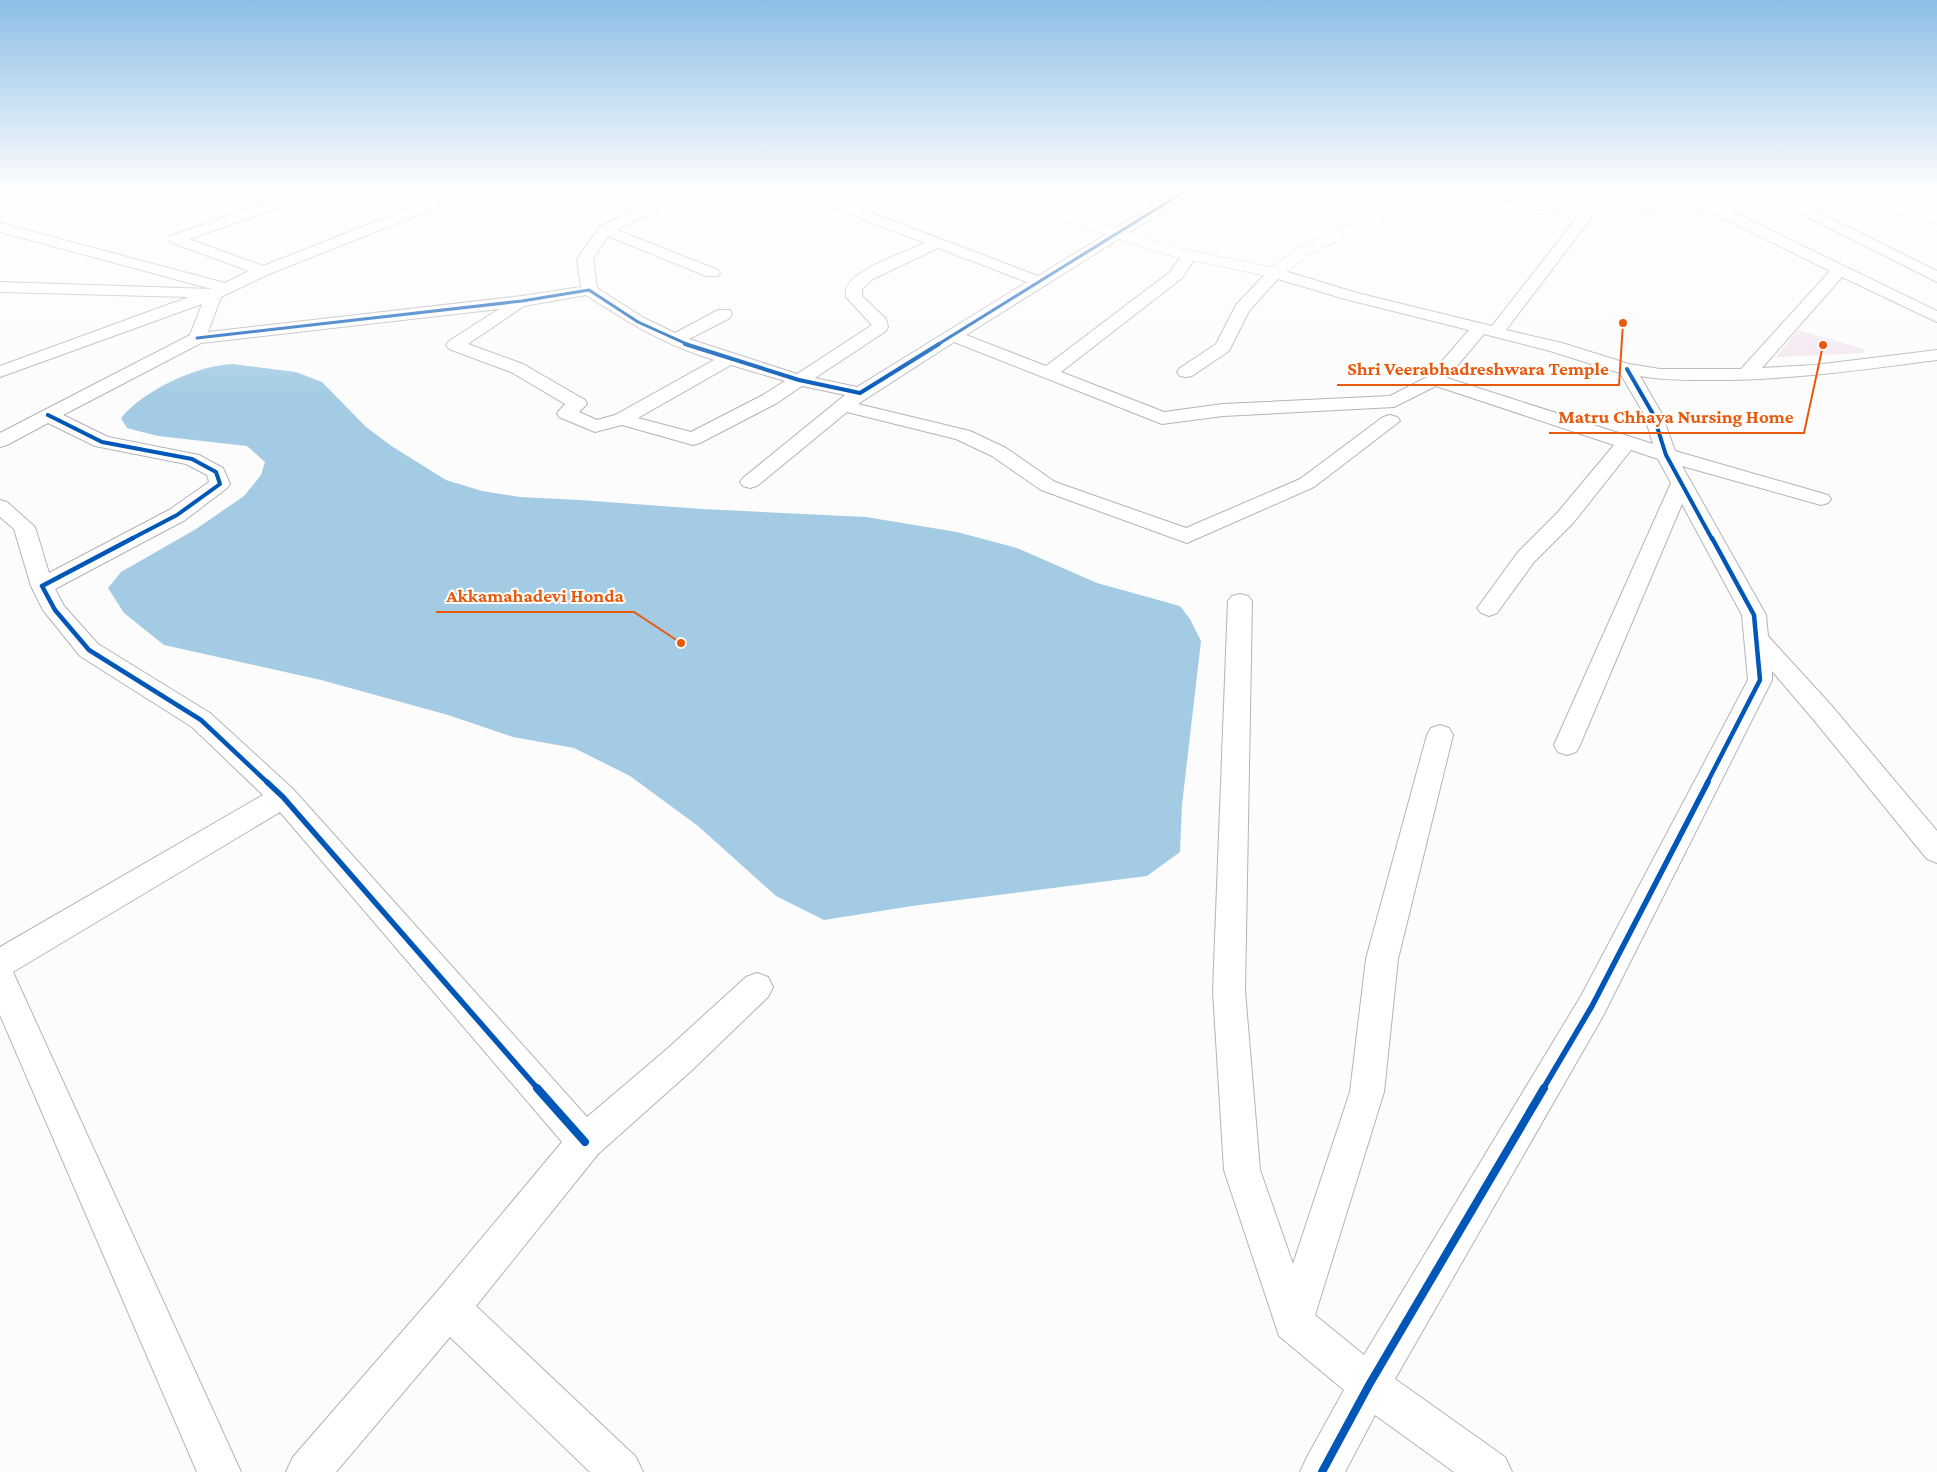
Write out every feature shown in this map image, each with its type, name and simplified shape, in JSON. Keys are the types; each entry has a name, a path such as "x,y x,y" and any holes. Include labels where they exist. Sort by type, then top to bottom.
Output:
{"main road":[{"path":"1207,259 1275,273 1294,259"}],"street":[{"path":"109,259 220,291"},
{"path":"229,259 263,271"},
{"path":"0,372 220,291 294,259"},
{"path":"585,259 589,290"},
{"path":"676,259 712,273"},
{"path":"622,419 693,439 770,399 880,327 880,322 854,297 854,288 867,276 904,259"},
{"path":"978,259 1040,282"},
{"path":"750,482 860,393 1078,259"},
{"path":"1048,373 1176,274 1186,259"},
{"path":"952,336 1162,418 1223,410 1394,401 1435,380 1487,331 1549,259"},
{"path":"1817,259 1937,317"},
{"path":"1901,259 1937,277"},
{"path":"1746,374 1840,270"},
{"path":"1186,372 1222,347 1242,310 1275,273 1352,296 1556,347 1627,369 1660,374 1746,374 1815,370 1937,354"},
{"path":"0,286 220,291"},
{"path":"0,441 48,414 197,338 522,301 589,290 638,322 675,340 728,359 799,380 860,393"},
{"path":"197,338 220,291"},
{"path":"522,301 455,345 518,368 578,404 566,413 595,426 622,419 728,359"},
{"path":"675,340 724,314"},
{"path":"1322,1472 1369,1385 1597,997 1760,680 1754,615 1666,455 1653,414 1627,369"},
{"path":"1435,380 1666,455 1821,499"},
{"path":"844,406 963,436 999,452 1048,486 1187,536 1307,483 1390,421"},
{"path":"42,586 177,515 220,484 216,472 192,459 102,442 48,414"},
{"path":"1489,608 1526,558 1566,517 1627,442"},
{"path":"1566,745 1681,483"},
{"path":"0,506 24,527 42,586 55,610 89,650 201,720 284,797 585,1142"},
{"path":"1240,602 1229,991 1242,1170 1294,1322 1369,1385 1490,1472"},
{"path":"1757,639 1822,712 1937,851"},
{"path":"1294,1322 1367,1092 1382,959 1440,735"},
{"path":"0,963 284,797"},
{"path":"0,978 219,1472"},
{"path":"308,1472 449,1308 585,1142 679,1060 757,987"},
{"path":"449,1308 621,1472"}],"water":[{"path":"232,364 296,372 322,382 366,427 393,447 446,480 482,491 520,497 866,517 957,532 1017,548 1097,583 1180,606 1190,619 1201,641 1182,805 1180,852 1147,876 912,906 824,920 776,896 698,826 630,776 574,748 513,737 448,715 321,680 164,645 124,613 108,588 121,572 196,529 244,496 261,475 265,462 247,446 158,436 127,428 121,418 143,398 172,381 203,369"}],"building":[{"path":"1798,330 1864,349 1864,353 1776,357"}],"cycle path":[{"path":"197,338 522,301 589,290 638,322 675,340 704,351 799,380 860,393 1076,259"},
{"path":"1322,1472 1369,1385 1592,1006 1760,680 1754,615 1666,455 1653,414 1627,369"},
{"path":"48,415 102,442 192,459 216,472 220,484 177,515 42,586 55,610 89,650 201,720 283,797 585,1142"}],"place":[{"name":"Shri Veerabhadreshwara Temple","path":"1623,323"},
{"name":"Matru Chhaya Nursing Home","path":"1823,345"},
{"name":"Akkamahadevi Honda","path":"681,643"}]}
